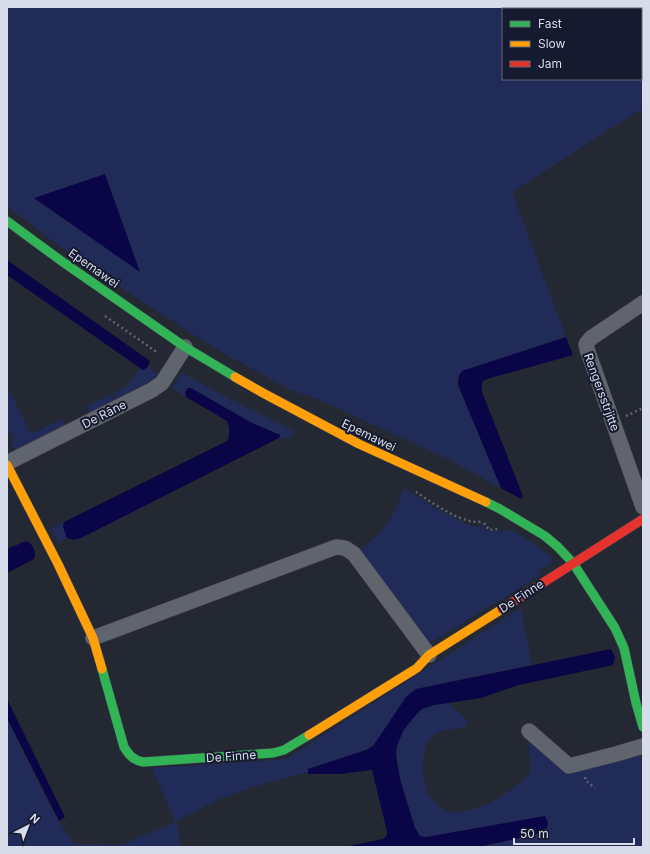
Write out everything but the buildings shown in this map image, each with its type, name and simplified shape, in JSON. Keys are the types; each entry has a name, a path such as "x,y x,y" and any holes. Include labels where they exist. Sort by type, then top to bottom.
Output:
{"street":[{"name":"Epemawei","path":"7,221 66,264 186,347 263,393 324,427 398,463 500,509 545,536 558,547 572,563 606,612 624,648 643,727"},
{"name":"Rengersstrjitte","path":"643,303 591,338 586,344 643,507"},
{"name":"De Râne","path":"46,541 7,464 152,390 162,383 186,347"},
{"name":"De Finne","path":"46,541 93,638 124,747 136,761 144,762 273,753 284,750 417,668 429,655 572,563 643,520"},
{"path":"93,638 336,547 345,548 354,554 429,655"},
{"path":"529,731 569,766 643,746"}],"shaded area":[{"path":"7,7 643,7 643,108 512,192 566,337 463,371 459,375 458,385 501,488 446,458 320,400 291,390 221,352 62,248 7,206"},
{"path":"105,174 140,272 34,198"},
{"path":"7,260 150,361 148,367 143,370 7,275"},
{"path":"566,337 573,355 487,379 482,382 482,392 523,496 521,499 501,488 458,385 459,375 462,371"},
{"path":"148,367 158,374 151,383 117,400 113,393 127,386 140,368 143,370"},
{"path":"181,372 229,399 295,431 294,434 282,440 279,438 280,435 252,423 187,388 185,393 186,397 172,388"},
{"path":"7,385 31,434 62,419 65,426 15,451 11,442 14,440 10,431 7,432"},
{"path":"188,388 191,388 252,423 280,435 279,438 81,538 74,540 67,538 63,527 64,522 227,441 229,436 229,427 227,421 186,397 185,393"},
{"path":"111,394 115,401 90,414 87,406"},
{"path":"404,488 433,507 471,526 478,527 483,525 487,531 512,530 552,558 552,563 538,572 541,575 431,642 428,641 359,550 374,538 387,524"},
{"path":"64,522 63,527 67,538 59,543 51,528"},
{"path":"26,541 34,548 34,559 7,573 7,549"},
{"path":"521,608 532,665 416,689 373,746 366,750 308,769 308,772 253,787 215,801 176,822 182,847 7,847 7,718 49,804 73,843 122,845 175,822 152,768 286,759"},
{"path":"611,649 615,657 613,665 519,685 481,698 434,705 422,709 403,731 397,746 396,755 400,779 415,828 420,836 426,837 545,816 548,822 547,828 536,834 479,847 344,847 383,839 387,835 372,770 340,774 308,774 308,769 366,750 373,746 406,697 416,689"},
{"path":"7,699 65,817 59,821 7,718"},
{"path":"448,703 468,721 465,727 438,732 431,738 425,749 423,757 423,770 425,785 428,794 438,805 448,811 459,812 470,810 493,801 515,787 531,772 528,733 577,771 639,754 643,759 643,847 479,847 536,834 545,816 426,837 420,836 415,829 400,778 396,760 397,748 405,728 419,711 430,706"}],"traffic: fast":[{"path":"7,221 60,260 185,347 235,377"},
{"path":"486,502 545,536 573,563 615,628 624,648 643,727"},
{"path":"102,669 124,747 132,757 143,762 273,753 284,750 309,735"}],"traffic: slow":[{"path":"235,377 359,444 486,502"},
{"path":"7,465 58,564 93,638 102,669"},
{"path":"309,735 417,668 429,655 502,609"}],"traffic: jam":[{"path":"502,609 643,519"}]}
